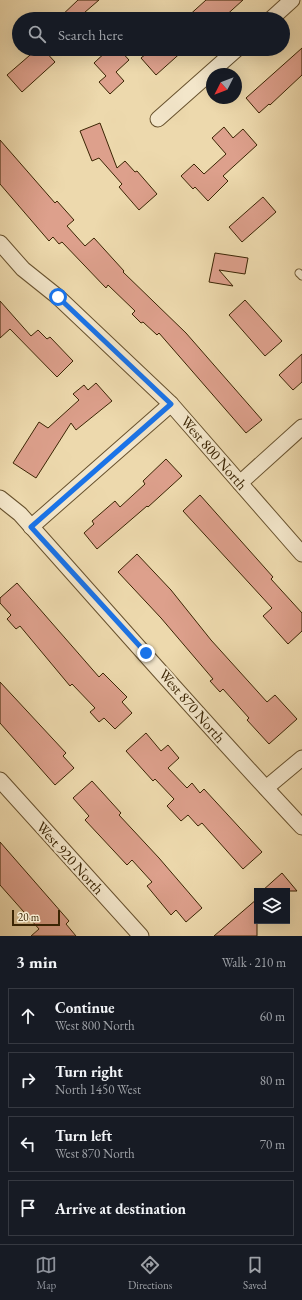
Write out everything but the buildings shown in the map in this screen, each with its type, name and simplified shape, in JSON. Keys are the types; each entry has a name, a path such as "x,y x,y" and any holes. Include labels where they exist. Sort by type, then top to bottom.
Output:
{"street":[{"path":"279,12 292,0"},
{"path":"158,119 229,56"},
{"name":"West 800 North","path":"0,243 23,269 58,297 171,404 302,554"},
{"path":"31,527 171,404"},
{"path":"240,483 302,427"},
{"name":"West 870 North","path":"0,498 20,514 146,653 218,737 302,827"},
{"path":"266,788 302,758"},
{"name":"West 920 North","path":"0,780 141,936"}],"route":[{"path":"58,297 171,404 153,418 31,527 146,653"}]}
